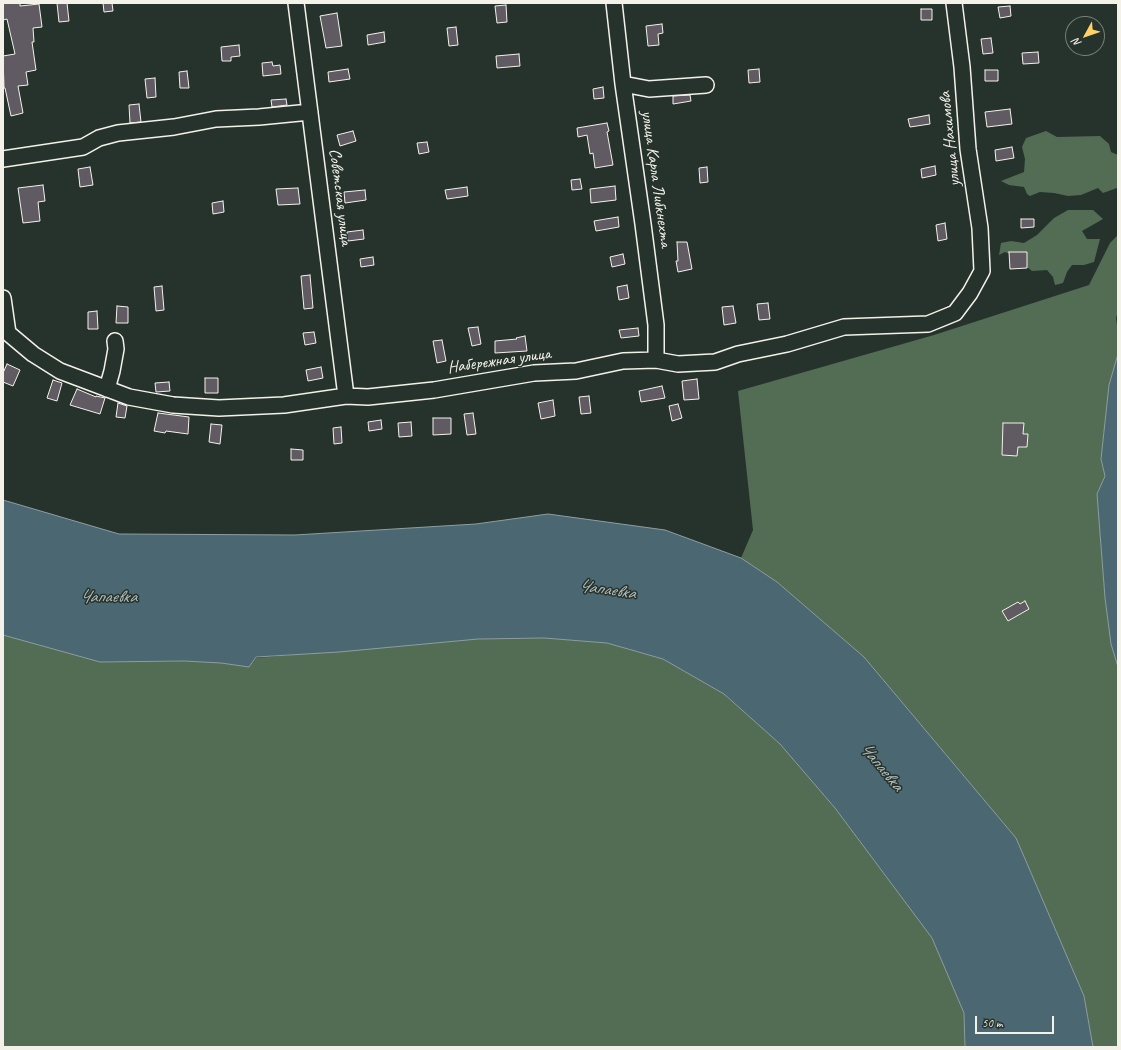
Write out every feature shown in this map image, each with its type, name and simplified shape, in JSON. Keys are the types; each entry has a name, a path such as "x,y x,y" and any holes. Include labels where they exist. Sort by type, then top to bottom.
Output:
{"street":[{"name":"Советская улица","path":"296,3 346,396"},
{"name":"улица Карла Либкнехта","path":"614,3 623,84 656,325 656,360"},
{"name":"улица Нахимова","path":"954,3 962,67 968,149 980,228 982,271"},
{"path":"623,84 649,89 706,85"},
{"path":"3,159 8,160 83,147 99,138 118,133 174,127 216,119 266,117 310,112"},
{"name":"Набережная улица","path":"3,298 8,333 33,354 60,370 129,397 173,405 219,408 284,405 346,396 368,397 412,392 534,373 576,371 623,361 656,360 678,364 715,362 738,354 787,344 844,327 928,324 955,313 970,293 982,271"},
{"path":"107,389 116,349 115,341"}],"green space":[{"path":"1046,131 1057,137 1100,136 1109,144 1111,152 1118,155 1118,188 1103,193 1098,188 1081,195 1068,196 1040,192 1030,196 1027,194 1024,187 1009,185 1001,181 1024,172 1025,159 1022,147 1026,138"},
{"path":"1068,210 1093,210 1103,219 1082,231 1087,239 1100,239 1094,262 1084,265 1072,265 1067,272 1063,283 1055,285 1053,277 1047,270 1032,271 1014,256 1005,252 999,255 1001,243 1011,241 1024,243 1037,235 1054,218"},
{"path":"1118,235 1118,312 1116,318 1118,354 1109,385 1101,459 1105,476 1097,494 1105,598 1111,644 1118,667 1118,1047 1093,1047 1084,996 1016,838 864,657 777,582 741,558 753,530 738,391 934,335 1089,285 1110,243"},
{"path":"3,635 100,662 184,661 221,663 249,667 256,658 478,639 544,638 607,643 663,659 724,694 780,744 835,808 932,938 964,1013 965,1047 3,1047"}],"water":[{"path":"1118,354 1118,667 1111,644 1105,598 1097,494 1105,476 1101,459 1109,385"},
{"name":"Чапаевка","path":"3,500 119,534 295,535 476,524 548,514 665,530 741,558 777,582 864,657 1016,838 1084,996 1093,1047 965,1047 964,1013 932,938 835,808 780,744 724,694 663,659 607,643 544,638 478,639 339,652 256,657 249,667 221,663 184,661 100,662 3,635"}],"building":[{"path":"3,3 20,3 20,6 39,4 42,27 33,28 34,42 32,42 36,70 26,72 28,85 18,86 23,113 11,116 4,88 3,56 15,54 7,19 3,20"},
{"path":"57,3 67,3 69,21 59,22"},
{"path":"103,3 112,3 113,11 104,12"},
{"path":"506,5 507,22 497,23 495,6"},
{"path":"1010,6 1011,16 1000,18 998,7"},
{"path":"921,9 932,9 932,20 921,20"},
{"path":"337,13 342,46 326,48 320,16"},
{"path":"662,24 663,33 658,34 659,45 648,46 646,26"},
{"path":"456,27 458,45 449,46 447,28"},
{"path":"384,32 385,42 368,45 367,35"},
{"path":"991,38 993,53 983,54 981,39"},
{"path":"239,45 240,56 231,57 231,61 222,61 221,47"},
{"path":"1038,52 1039,63 1023,64 1022,53"},
{"path":"519,54 520,66 497,68 496,56"},
{"path":"272,62 273,66 280,65 281,74 263,76 262,63"},
{"path":"348,69 350,79 329,82 328,72"},
{"path":"759,69 760,82 749,83 748,70"},
{"path":"985,70 998,70 998,81 985,81"},
{"path":"187,71 189,88 180,88 179,72"},
{"path":"155,78 156,97 147,98 145,79"},
{"path":"603,87 604,98 594,99 593,89"},
{"path":"690,95 691,101 673,104 673,96"},
{"path":"286,99 287,105 272,107 271,100"},
{"path":"139,104 141,122 130,123 129,105"},
{"path":"1010,109 1012,124 987,127 985,112"},
{"path":"929,115 930,124 910,127 908,119"},
{"path":"607,123 609,131 607,132 613,165 595,168 593,153 590,154 587,135 578,137 577,128"},
{"path":"353,131 356,141 340,146 337,135"},
{"path":"427,142 429,152 419,154 417,143"},
{"path":"1012,147 1014,158 996,161 995,150"},
{"path":"935,166 936,175 922,178 921,169"},
{"path":"90,167 93,185 80,187 78,169"},
{"path":"707,167 708,182 700,183 699,168"},
{"path":"580,179 582,189 572,190 571,180"},
{"path":"43,185 45,201 38,202 40,221 23,223 18,188"},
{"path":"615,186 616,200 591,203 590,189"},
{"path":"467,187 468,196 447,199 445,190"},
{"path":"298,188 300,204 278,205 276,189"},
{"path":"365,190 366,200 345,203 344,192"},
{"path":"223,201 224,212 213,214 212,203"},
{"path":"618,217 619,227 596,231 594,221"},
{"path":"1021,219 1034,219 1034,227 1021,228"},
{"path":"945,223 947,239 938,241 936,225"},
{"path":"363,230 364,239 348,241 347,232"},
{"path":"677,242 687,242 692,269 678,272 676,261 678,261"},
{"path":"1009,252 1027,252 1027,268 1010,269"},
{"path":"623,254 625,264 612,267 610,257"},
{"path":"373,257 374,265 361,267 360,259"},
{"path":"310,275 313,308 304,309 301,276"},
{"path":"627,285 629,298 619,300 617,287"},
{"path":"162,286 164,310 156,311 154,287"},
{"path":"768,303 770,319 759,320 757,304"},
{"path":"117,306 128,307 128,323 116,323"},
{"path":"733,306 736,323 724,325 722,307"},
{"path":"97,311 98,329 88,329 88,312"},
{"path":"478,327 481,344 472,346 468,328"},
{"path":"638,328 639,336 621,338 619,330"},
{"path":"314,332 316,343 305,345 303,333"},
{"path":"525,336 527,351 495,353 495,341 517,339 516,338"},
{"path":"442,340 446,361 437,363 433,341"},
{"path":"7,364 20,370 13,386 3,382 3,373"},
{"path":"321,367 323,378 308,381 306,370"},
{"path":"205,378 218,378 218,393 205,393"},
{"path":"697,379 699,399 684,400 682,381"},
{"path":"53,380 62,383 57,401 47,398"},
{"path":"169,382 170,391 156,392 155,383"},
{"path":"662,386 665,398 641,402 639,391"},
{"path":"77,389 96,397 105,398 100,414 70,405"},
{"path":"589,396 591,413 581,414 579,397"},
{"path":"553,400 555,416 541,419 538,403"},
{"path":"118,403 127,406 125,418 116,417"},
{"path":"678,404 682,418 672,421 669,406"},
{"path":"158,413 189,417 188,434 154,431"},
{"path":"473,413 476,434 467,435 464,414"},
{"path":"433,418 451,418 451,434 433,435"},
{"path":"381,420 382,429 369,431 368,422"},
{"path":"411,422 412,436 399,437 398,423"},
{"path":"1003,423 1024,423 1023,434 1028,434 1027,447 1018,447 1017,456 1002,455"},
{"path":"211,424 222,425 220,444 209,442"},
{"path":"341,427 342,443 334,444 333,428"},
{"path":"291,449 303,450 303,460 291,460"},
{"path":"1025,601 1029,609 1008,621 1002,611 1018,602 1020,604"}]}
